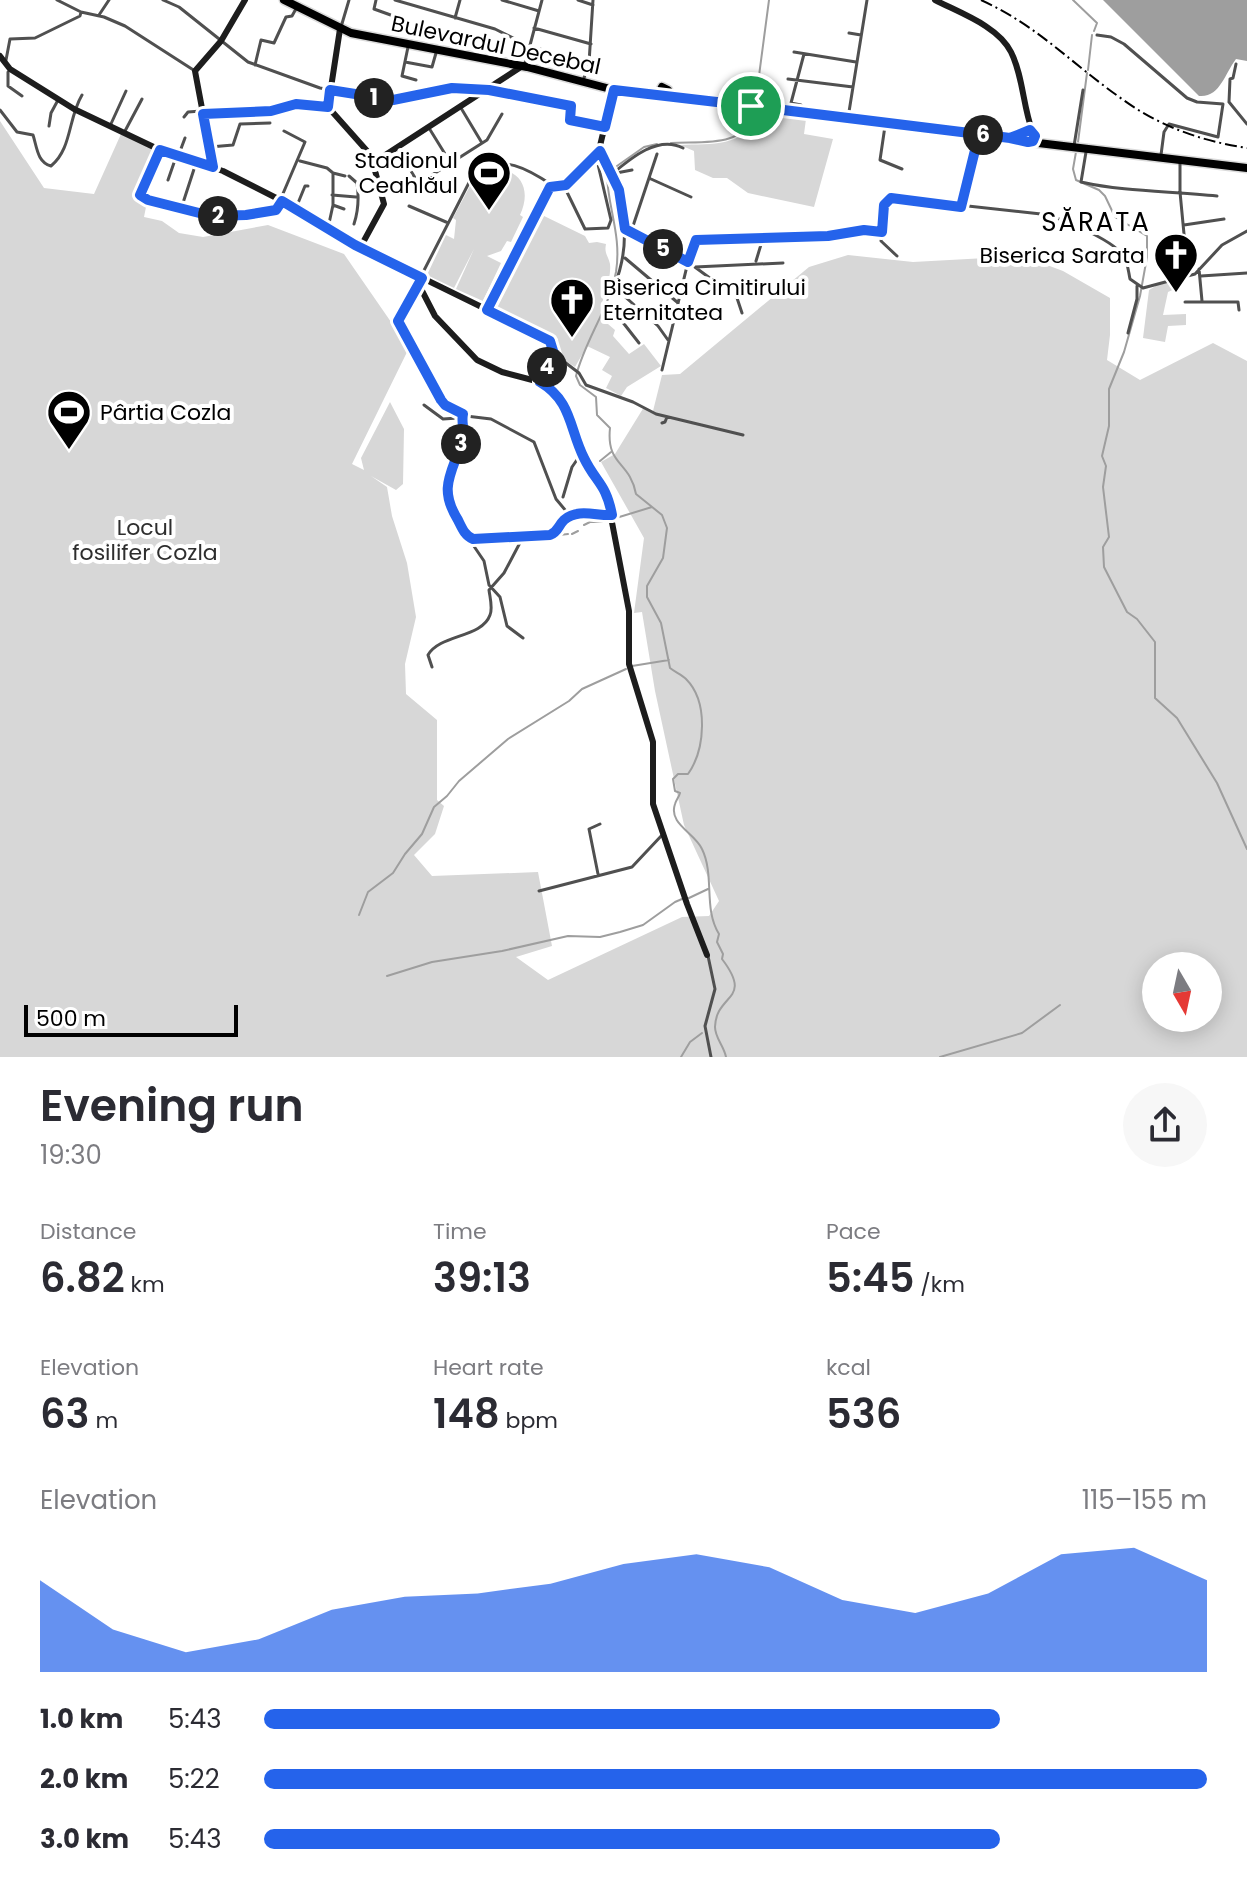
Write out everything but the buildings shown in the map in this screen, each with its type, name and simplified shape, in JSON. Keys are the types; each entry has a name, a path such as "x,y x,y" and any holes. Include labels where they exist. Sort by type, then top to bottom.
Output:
{"main road":[{"name":"Bulevardul Decebal","path":"284,0 341,28 524,65 614,88 1010,138 1029,136 1074,146"},
{"name":"Bulevardul Decebal","path":"341,28 584,78 614,88"},
{"path":"1074,146 1247,168"}],"street":[{"path":"57,0 81,12 99,15 125,26 195,71 213,167"},
{"path":"99,15 109,0"},
{"path":"165,0 179,7 255,65 330,90 390,100 452,88 489,90 571,106 570,120 605,127"},
{"path":"195,71 221,41 245,0"},
{"path":"349,0 341,28 328,107 376,161"},
{"path":"376,0 374,9 399,18 397,31"},
{"path":"395,0 500,31 529,46 589,63"},
{"path":"455,18 460,0"},
{"path":"502,0 539,11"},
{"path":"360,248 383,207 374,167 376,161 524,65 542,0"},
{"path":"578,0 593,2 589,63 584,78"},
{"path":"848,118 867,0"},
{"path":"935,0 1004,42 1013,56 1029,136"},
{"path":"255,65 261,40 274,43 286,17 292,16 294,4"},
{"path":"22,96 8,86 6,59 10,39 35,38 80,16 81,12"},
{"path":"534,28 591,44"},
{"path":"849,33 861,35"},
{"path":"1097,35 1111,37 1124,44 1187,98 1197,102 1229,102"},
{"path":"409,44 402,76 416,80"},
{"path":"405,62 432,67 437,49"},
{"path":"794,52 856,62"},
{"path":"801,105 791,103 804,54"},
{"path":"0,56 9,70 74,109 160,150 213,167 296,208 420,281 547,339 554,354 579,373 586,385 667,417 743,435"},
{"path":"1236,64 1233,78 1230,79 1229,102 1247,124"},
{"path":"1,74 9,70"},
{"path":"788,79 853,87"},
{"path":"564,186 586,230 608,228 611,220 598,154 614,88"},
{"path":"1074,146 1083,90"},
{"path":"110,126 126,91"},
{"path":"0,110 17,132 33,135 39,157 51,166 63,156 74,109 82,95"},
{"path":"124,132 142,99"},
{"path":"49,126 58,100"},
{"path":"184,117 188,112 271,111 296,104 328,107"},
{"path":"1161,157 1164,132 1169,124 1218,137 1223,104"},
{"path":"461,108 482,143"},
{"path":"397,148 418,182 482,143 493,133 502,114"},
{"path":"885,122 880,160 902,169"},
{"path":"210,147 233,145 240,124 270,123"},
{"path":"429,128 451,163"},
{"path":"160,150 140,195 148,200 211,216 246,215 277,210 282,201 304,140 284,131"},
{"path":"961,207 979,134"},
{"path":"168,180 185,138"},
{"path":"610,172 647,148 673,145 683,148"},
{"path":"1087,148 1081,182 1116,190 1217,196"},
{"path":"598,154 610,172 620,197 625,229 624,258 614,287 658,326 668,340"},
{"path":"571,517 556,499 539,450 530,438 503,428 491,419 463,414 445,405 398,321 473,174 488,164 502,162 513,164 552,185 564,186 598,154"},
{"path":"631,232 657,154"},
{"path":"298,160 347,176 357,184 359,209 354,224"},
{"path":"1180,160 1188,276"},
{"path":"181,209 196,161"},
{"path":"610,172 632,170"},
{"path":"328,228 333,205 333,173"},
{"path":"649,179 691,197"},
{"path":"487,310 552,185"},
{"path":"296,208 305,186 308,186"},
{"path":"332,195 347,192 356,197"},
{"path":"897,256 882,243 884,205 888,199 1037,213 1061,218 1119,251 1128,265 1130,279 1140,287"},
{"path":"333,205 344,209"},
{"path":"409,206 448,223"},
{"path":"1184,225 1224,219"},
{"path":"625,229 688,262 737,298 742,313"},
{"path":"662,370 677,302 696,240 828,236 864,230 882,232"},
{"path":"1140,287 1188,276 1222,245 1247,231"},
{"path":"755,263 763,238"},
{"path":"624,258 677,302"},
{"path":"694,267 783,263"},
{"path":"1199,269 1202,302"},
{"path":"1201,276 1247,273"},
{"path":"420,281 435,316 477,360 516,377 540,382 557,394 582,453 606,491 629,611 629,664 653,742 653,804 715,985 705,1026 711,1057"},
{"path":"1128,333 1140,287"},
{"path":"1185,302 1238,302 1239,310"},
{"path":"633,303 621,320 639,343"},
{"path":"540,382 554,354"},
{"path":"424,405 443,419 458,418 463,414"},
{"path":"463,414 464,435 446,493 457,519 486,565 488,580 500,597 507,626 523,638"},
{"path":"662,423 667,417"},
{"path":"563,497 572,467 582,453"},
{"path":"468,537 480,540 553,534 566,518 585,513 612,515"},
{"path":"432,667 428,655 431,650 478,628 488,620 491,611 489,590 504,573 523,537"},
{"path":"598,874 589,829 600,824"},
{"path":"539,891 632,867 663,834"}],"green space":[{"path":"757,113 806,119 804,134 833,139 814,207 748,193 727,178 713,178 695,170 694,151 680,145 726,142 744,133"},
{"name":"Locul fosilifer Cozla","path":"0,121 44,188 94,194 121,134 157,151 138,195 147,202 144,217 162,221 179,233 203,237 268,225 344,254 409,348 352,464 364,470 361,458 390,402 404,429 403,484 396,490 371,476 387,487 392,516 407,563 416,617 405,664 406,694 437,720 437,800 444,806 435,834 414,855 432,876 538,872 552,946 516,957 548,980 682,917 709,916 719,901 684,825 655,691 642,612 634,613 644,538 601,462 615,454 644,407 653,411 662,375 680,374 809,267 848,255 913,262 1023,256 1063,271 1110,298 1107,360 1140,380 1213,343 1247,361 1247,1057 0,1057"},
{"name":"Stadionul Ceahlăul","path":"496,169 513,173 518,178 525,198 520,215 523,217 511,242 507,241 501,251 487,256 501,263 483,301 456,289 474,249 454,288 427,275 446,235 454,239 456,220 453,218 471,184 483,174"},
{"path":"540,214 585,236 589,243 606,244 610,271 601,318 615,330 613,336 629,354 644,344 661,366 627,387 621,396 606,388 612,376 602,370 610,357 587,346 575,367 555,354 558,339 496,312 495,306"},
{"path":"1180,279 1179,287 1168,292 1163,315 1186,314 1186,325 1168,326 1165,342 1143,338 1149,290"}],"shaded area":[{"path":"1103,0 1247,0 1247,61 1236,59 1217,89 1206,96 1199,96"}],"waterway":[{"path":"755,106 769,0"},
{"path":"1073,0 1097,23 1094,31"},
{"path":"1088,70 1092,35"},
{"path":"1078,142 1087,73"},
{"path":"671,143 732,138 749,124 754,112"},
{"path":"657,144 644,147 607,173 616,233 616,272 576,376 580,385 596,397 597,415 610,428 612,450 629,475 636,494 662,515 667,528 663,558 647,586 647,597 661,623 670,668 693,689 701,713 701,739 694,764 688,774 678,774 673,779 675,791 680,793 674,811 679,823 699,843 706,859 711,914 719,934 717,942 735,983 731,996 717,1016 715,1027 726,1057"},
{"path":"1076,152 1073,169 1076,180 1099,190 1115,217 1147,236 1147,257 1140,296 1124,352 1109,389 1109,426 1102,456 1106,466 1103,487 1109,537 1103,547 1104,567 1127,612 1137,619 1155,642 1155,698 1177,718 1217,783 1247,849"},
{"path":"600,461 611,452"},
{"path":"616,518 652,507"},
{"path":"584,525 608,519"},
{"path":"572,534 578,531"},
{"path":"551,536 568,534"},
{"path":"523,541 545,537"},
{"path":"496,541 518,542"},
{"path":"632,666 669,660"},
{"path":"359,915 368,892 393,873 422,834 434,807 459,781 508,739 569,701 582,689 626,669"},
{"path":"689,898 708,889"},
{"path":"387,976 432,962 568,936 600,937 620,932 643,925 682,899"},
{"path":"940,1057 1022,1033 1060,1005"},
{"path":"681,1057 690,1042 702,1033"}],"railway":[{"path":"981,0 1020,22 1136,109 1197,137 1247,148"}],"place":[{"name":"Stadionul Ceahlăul","path":"489,212"},
{"name":"Biserica Sarata","path":"1176,294"},
{"name":"Biserica Cimitirului Eternitatea","path":"572,339"},
{"name":"Pârtia Cozla","path":"69,451"}],"district":[{"name":"SĂRATA","path":"1096,222"}],"route":[{"path":"751,106 614,90 605,127 570,120 571,106 500,91 452,88 390,100 330,90 328,107 296,104 271,111 203,114 213,167 160,150 140,195 148,200 211,216 276,210 282,201 355,245 422,278 398,321 441,400 463,414 464,435 446,488 447,499 467,536 473,539 550,535 558,531 566,518 582,513 612,515 608,496 585,461 563,403 557,394 540,382 554,354 550,341 487,310 550,187 566,185 600,151 619,190 625,229 688,262 693,241 696,240 828,236 864,230 882,232 884,205 891,198 961,207 979,134 1010,138 1030,130 1035,136 1033,141 1028,142 1010,138 751,106"}]}
